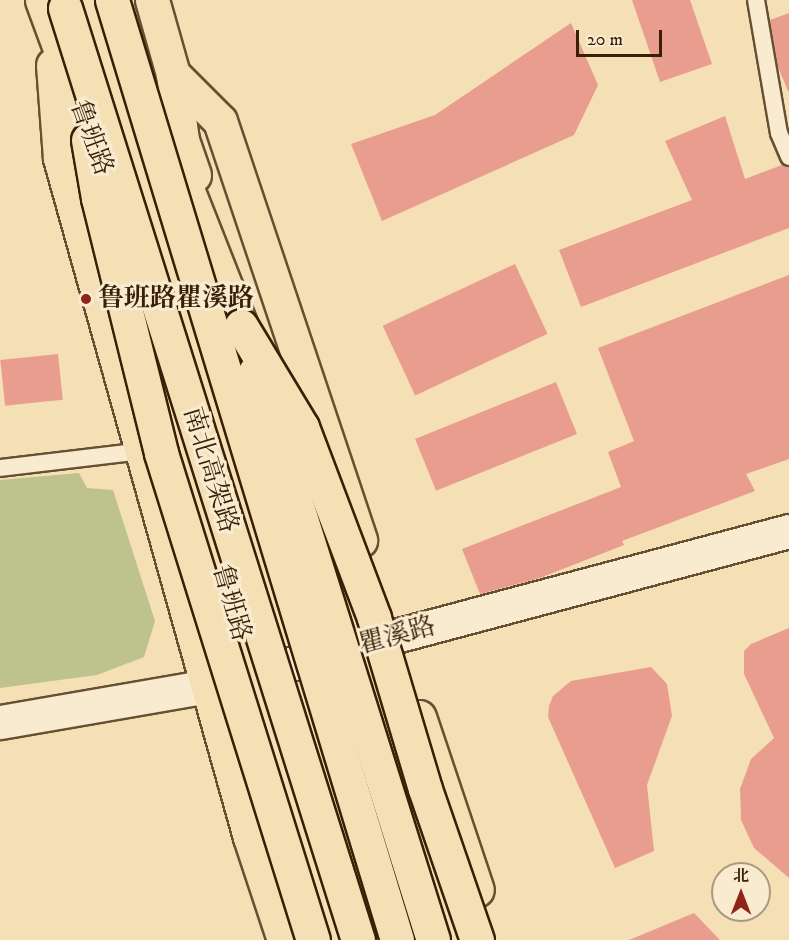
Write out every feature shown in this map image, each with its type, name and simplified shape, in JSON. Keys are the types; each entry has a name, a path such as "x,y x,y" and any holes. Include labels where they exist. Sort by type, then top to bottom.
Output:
{"main road":[{"path":"112,0 241,326 433,940"},
{"name":"南北高架路","path":"112,0 397,940"},
{"path":"152,0 173,75 182,140 493,940"},
{"path":"55,9 98,198 161,453 313,940"},
{"name":"南北高架路","path":"55,9 358,940"},
{"name":"鲁班路","path":"55,9 60,158 208,686 284,940"},
{"name":"鲁班路","path":"55,9 333,940"},
{"path":"241,326 302,427 374,618 425,789 477,940"},
{"path":"377,641 453,940"}],"street":[{"name":"瞿溪路","path":"0,722 208,686 789,531"}],"lane":[{"path":"756,0 779,133 789,157"},
{"path":"0,468 142,451"}],"green space":[{"path":"79,473 87,488 113,490 155,621 144,657 97,675 0,688 0,480"}],"building":[{"path":"632,0 690,0 712,64 660,82"},
{"path":"789,13 788,91 778,67 770,20"},
{"path":"571,23 598,85 574,135 382,221 351,144 435,115"},
{"path":"725,116 745,179 782,165 789,167 789,228 581,307 559,250 692,200 665,141"},
{"path":"515,264 548,334 415,395 383,326"},
{"path":"789,275 789,459 746,474 755,491 622,541 624,545 540,578 480,594 462,549 621,487 608,452 634,441 598,348"},
{"path":"58,354 63,400 5,406 0,360"},
{"path":"556,382 577,434 436,491 415,439"},
{"path":"789,628 789,878 754,848 741,820 740,789 751,759 774,738 744,674 744,651 751,644"},
{"path":"651,667 667,684 672,716 647,785 654,851 615,868 548,717 549,706 553,696 571,681"},
{"path":"694,913 720,940 629,940"}],"place":[{"name":"鲁班路瞿溪路","path":"86,299"}]}
